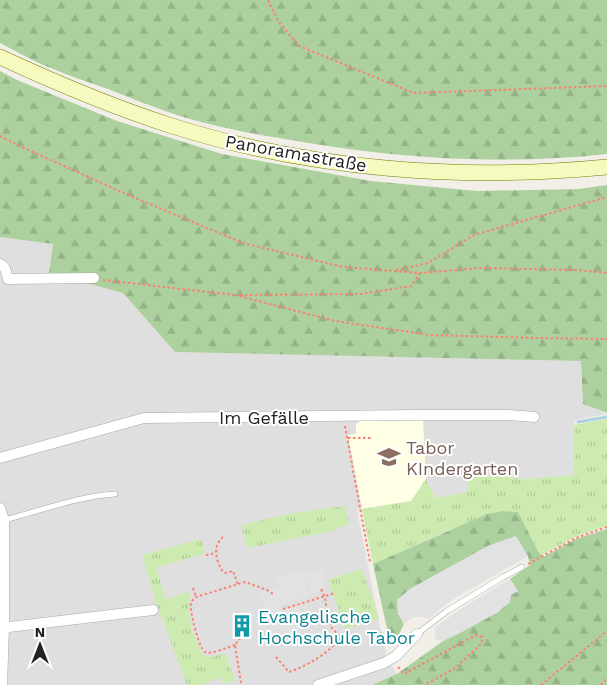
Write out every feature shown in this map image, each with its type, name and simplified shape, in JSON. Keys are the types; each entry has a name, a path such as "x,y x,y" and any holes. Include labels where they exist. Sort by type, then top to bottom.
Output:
{"main road":[{"name":"Panoramastraße","path":"0,56 45,78 111,105 224,141 294,156 380,168 456,173 527,172 607,167"}],"street":[{"path":"0,264 5,268 8,279 94,278"},
{"name":"Im Gefälle","path":"0,458 144,418 509,415 534,418"},
{"path":"0,508 4,520 2,685"},
{"path":"2,628 153,610"},
{"path":"318,685 384,664 396,656 417,634"}],"lane":[{"path":"4,520 86,498 115,494"},
{"path":"417,634 447,612 522,567"}],"path":[{"path":"268,0 278,21 299,46 414,93 607,86"},
{"path":"0,136 133,197 243,243 344,267 420,273 480,268 577,270 607,273"},
{"path":"392,271 428,263 474,235 607,197"},
{"path":"94,278 235,295 361,294 411,286 420,273"},
{"path":"235,295 335,321 430,336 607,339"},
{"path":"343,416 370,562"},
{"path":"348,438 370,438 371,441"},
{"path":"522,567 576,538 607,527"},
{"path":"223,537 218,542 216,553 221,570 226,573 232,571 238,585"},
{"path":"207,556 216,553"},
{"path":"242,635 235,645 211,653 202,650 191,610 192,601 196,597 245,582 274,594"},
{"path":"193,588 196,597"},
{"path":"276,657 289,672 305,666 318,658 341,638 327,623 325,614 327,605 321,588"},
{"path":"283,609 335,593"},
{"path":"541,685 607,631"},
{"path":"398,667 404,674 476,635 482,637 480,645 454,669 424,685"},
{"path":"235,645 241,683"},
{"path":"602,685 607,678"}],"shaded area":[{"path":"0,237 53,244 49,273 123,293 175,352 581,361 583,404 607,414 574,422 574,475 525,479 500,476 468,477 468,492 435,498 426,479 411,501 357,510 380,627 385,643 385,656 397,674 372,685 0,685"},
{"name":"Tabor KIndergarten","path":"361,420 423,420 426,479 411,501 362,509 348,435 356,434 356,424"},
{"path":"516,536 528,556 455,598 429,619 414,617 404,624 398,614 397,600 410,589 490,545"},
{"path":"325,570 327,579 321,589 313,596 309,586 313,582 306,583 309,596 281,605 283,610 299,605 306,628 275,638 261,592 279,587 276,578 300,572"},
{"path":"510,579 518,591 511,595 510,602 498,612 443,641 435,639 435,627 465,606"}],"green space":[{"path":"0,0 607,0 607,154 525,159 443,158 402,155 320,145 209,124 168,112 63,73 0,43"},
{"path":"0,71 17,80 117,121 222,154 371,181 477,191 578,189 607,185 607,413 583,404 581,361 175,352 123,293 49,273 53,244 0,237"},
{"path":"607,419 607,526 575,537 542,555 538,551 518,512 447,531 373,564 362,509 411,501 426,479 435,498 467,492 468,477 500,476 525,479 574,475 574,425"},
{"path":"345,506 349,524 329,532 247,548 241,525 287,514"},
{"path":"502,511 518,512 543,557 576,539 607,529 607,685 372,685 397,674 443,641 498,612 511,595 518,591 510,579 530,565 528,556 490,545 410,589 397,600 398,614 404,624 396,641 389,638 373,564 487,514"},
{"path":"201,539 205,553 156,568 166,599 190,591 189,615 199,647 204,656 212,657 225,653 235,680 223,684 221,677 201,685 187,685 156,602 142,555"},
{"path":"362,569 379,618 345,629 328,580"}],"waterway":[{"path":"578,422 607,417"}],"place":[{"name":"Tabor KIndergarten","path":"389,457"},
{"name":"Evangelische Hochschule Tabor","path":"242,626"}]}
